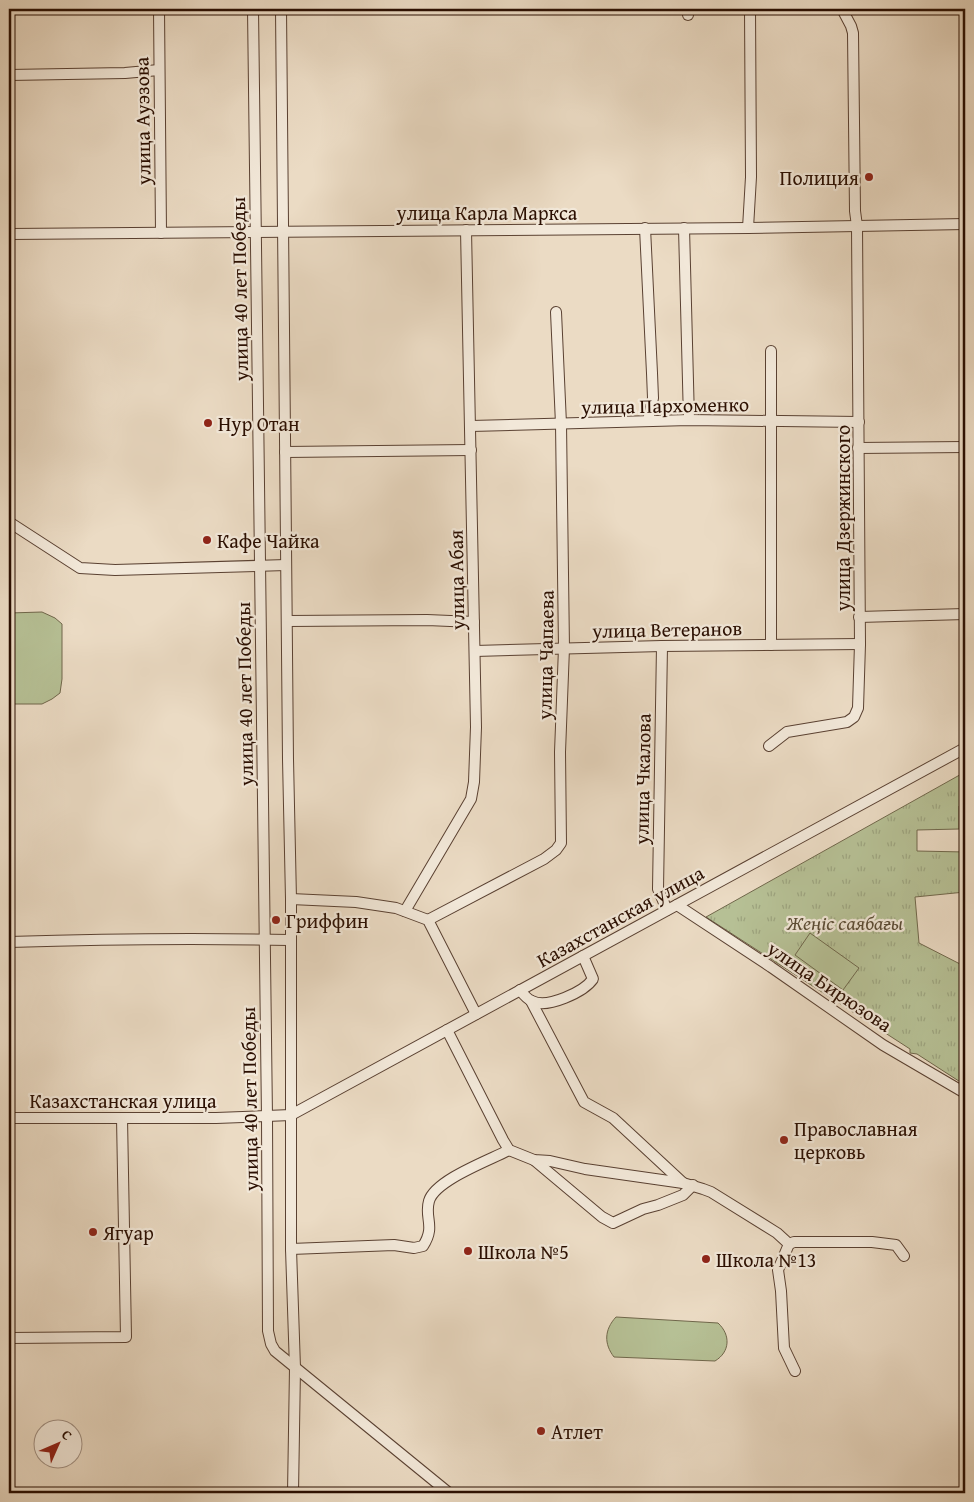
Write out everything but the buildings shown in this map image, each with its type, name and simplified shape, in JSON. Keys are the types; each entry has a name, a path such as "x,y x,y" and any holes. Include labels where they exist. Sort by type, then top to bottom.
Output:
{"street":[{"name":"улица Ауэзова","path":"159,9 161,233"},
{"name":"улица 40 лет Победы","path":"253,9 268,1331 270,1344 275,1351 295,1368"},
{"name":"улица 40 лет Победы","path":"281,9 290,898 291,1249 295,1368 293,1493"},
{"path":"748,228 751,177 750,9"},
{"name":"улица Дзержинского","path":"769,746 787,732 847,722 854,717 858,708 860,644 859,422 853,33 842,9"},
{"path":"9,75 159,70"},
{"name":"улица Карла Маркса","path":"9,234 748,228 965,224"},
{"path":"645,228 652,389 648,421"},
{"path":"684,228 689,420"},
{"name":"улица Абая","path":"405,911 471,799 474,782 476,727 475,651 466,230"},
{"name":"улица Чапаева","path":"428,920 544,859 561,844 560,752 564,648 561,424 556,312"},
{"path":"771,351 771,645"},
{"name":"улица Пархоменко","path":"471,426 689,420 859,422"},
{"path":"858,448 965,446"},
{"path":"285,452 471,450"},
{"path":"9,522 80,568 115,570 286,565"},
{"path":"860,617 965,614"},
{"path":"286,621 427,620 474,622"},
{"name":"улица Ветеранов","path":"475,651 662,646 860,644"},
{"name":"улица Чкалова","path":"662,646 658,889 667,910"},
{"name":"Казахстанская улица","path":"9,1118 267,1117 291,1115 965,748"},
{"path":"290,898 356,902 396,908 428,920 476,1014"},
{"name":"улица Бирюзова","path":"677,905 883,1044 965,1093"},
{"path":"9,942 220,938 290,940"},
{"path":"532,1001 543,1004 557,1001 589,984 593,979 592,974 583,956"},
{"path":"520,990 532,1001 584,1102 613,1118 683,1183"},
{"path":"447,1030 509,1150 534,1160 602,1217 614,1223 643,1209 658,1206 683,1195 693,1185"},
{"path":"9,1338 126,1338 122,1118"},
{"path":"291,1249 394,1245 414,1248 423,1246 430,1228 428,1202 433,1192 447,1180 509,1150"},
{"path":"534,1160 693,1185 711,1192 777,1233 789,1244"},
{"path":"795,1371 784,1348 778,1270 789,1244 794,1242 872,1242 896,1246 904,1256"},
{"path":"295,1368 449,1493"}],"green space":[{"path":"42,612 55,618 62,624 62,679 60,693 42,704 9,704 9,613"},
{"name":"Жеңіс саябағы","path":"965,772 965,806 959,806 959,829 917,830 917,851 965,852 965,892 915,897 919,943 962,965 962,982 965,983 965,1085 917,1054 910,1053 910,1049 706,917"},
{"path":"810,933 859,968 843,990 795,955"},
{"path":"616,1317 718,1323 727,1338 726,1348 724,1353 715,1361 614,1357 608,1347 607,1332"}],"place":[{"name":"Полиция","path":"869,177"},
{"name":"Нур Отан","path":"208,423"},
{"name":"Кафе Чайка","path":"207,540"},
{"name":"Гриффин","path":"276,920"},
{"name":"Православная церковь","path":"784,1140"},
{"name":"Ягуар","path":"93,1232"},
{"name":"Школа №5","path":"468,1251"},
{"name":"Школа №13","path":"706,1259"},
{"name":"Атлет","path":"541,1431"}]}
